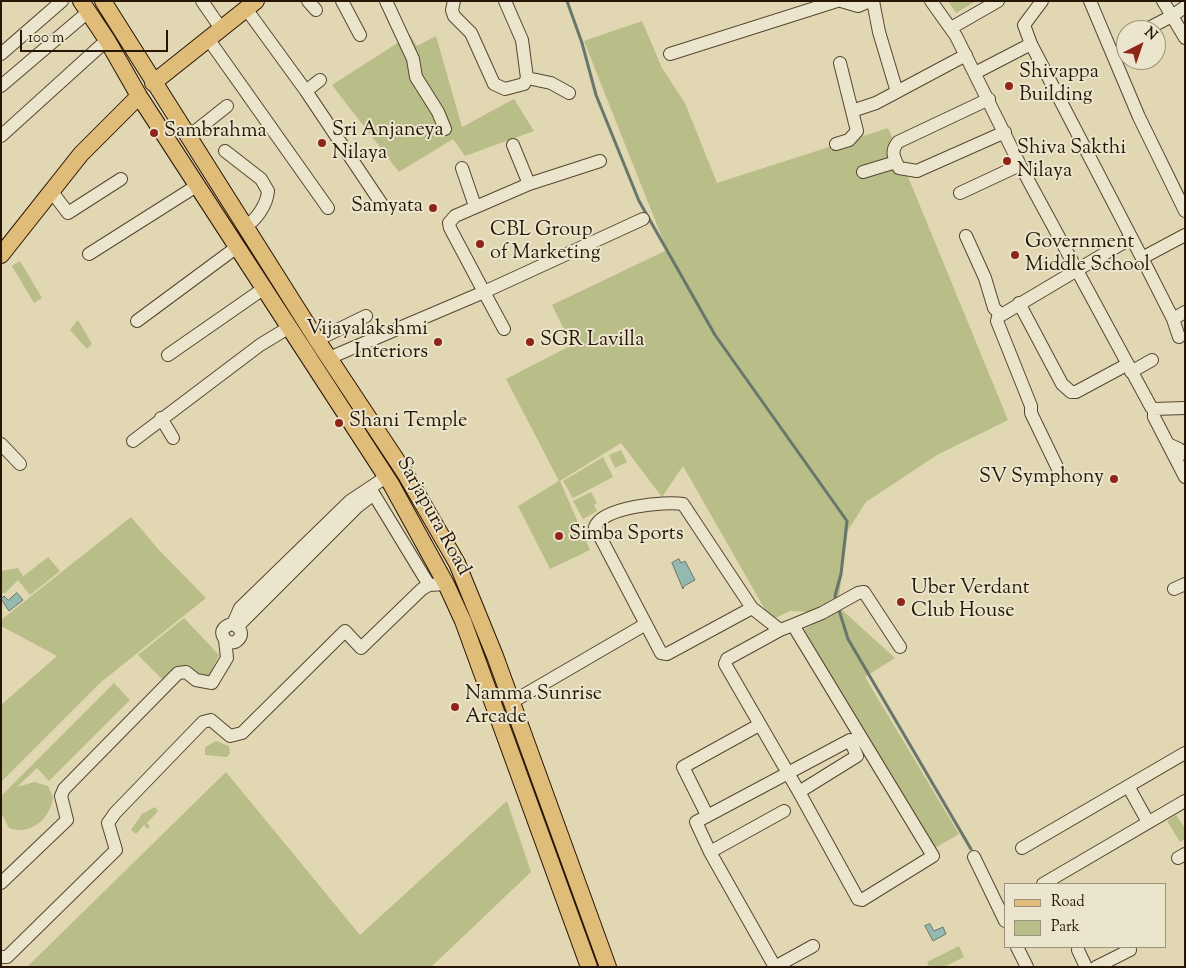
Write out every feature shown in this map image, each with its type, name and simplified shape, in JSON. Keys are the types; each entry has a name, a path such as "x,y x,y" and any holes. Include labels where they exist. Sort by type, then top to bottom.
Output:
{"main road":[{"name":"Sarjapura Road","path":"103,1 245,228 405,473 457,563 512,702 608,967"},
{"path":"153,82 251,6"},
{"name":"Sarjapura Road","path":"85,7 107,40 139,96 198,185 288,328 389,480 446,584 466,630 589,967"},
{"path":"1,255 81,154 139,96"}],"street":[{"path":"1,54 62,1"},
{"path":"202,1 215,35 328,208"},
{"path":"342,1 360,35"},
{"path":"386,1 413,60 416,77 438,112 445,130"},
{"path":"454,1 452,10 454,16 470,33 494,84 506,89 524,84 527,78 522,40 505,1"},
{"path":"670,54 839,1 858,6 872,1 897,92"},
{"path":"931,1 951,28 966,55 1020,165 1150,407 1154,409 1185,408"},
{"path":"951,28 998,1"},
{"path":"1042,1 1024,25 1031,44 1173,319 1179,337"},
{"path":"1090,1 1139,117 1185,211"},
{"path":"1163,1 1185,38"},
{"path":"251,6 383,206"},
{"path":"1,86 85,7"},
{"path":"1164,20 1185,7"},
{"path":"1,136 107,40"},
{"path":"975,73 1031,44"},
{"path":"852,112 876,103 966,55"},
{"path":"836,144 849,140 856,134 840,63"},
{"path":"527,78 551,83 569,92"},
{"path":"306,91 320,80"},
{"path":"989,99 902,139 893,149 896,162 899,168 917,171 1005,132"},
{"path":"188,137 227,106"},
{"path":"513,145 528,184"},
{"path":"225,151 261,179 268,191 265,203 253,222 245,228"},
{"path":"504,329 449,223 455,216 474,206 528,184 600,161"},
{"path":"863,172 896,162"},
{"path":"960,193 1020,165"},
{"path":"462,168 474,206"},
{"path":"52,192 68,214 121,179"},
{"path":"89,254 198,185"},
{"path":"329,358 484,292 643,219"},
{"path":"1142,258 1185,235"},
{"path":"966,236 985,278 994,308 1000,314"},
{"path":"1059,471 1031,413 1031,406 997,321 1000,314 1131,238"},
{"path":"137,321 237,247"},
{"path":"168,356 263,289"},
{"path":"1019,303 1062,384 1070,392 1076,392 1129,368 1152,360"},
{"path":"1173,319 1185,312"},
{"path":"317,340 366,316"},
{"path":"133,441 260,345 288,328"},
{"path":"1154,409 1154,417 1185,477"},
{"path":"162,418 173,438"},
{"path":"1,444 20,464"},
{"path":"1168,444 1185,454"},
{"path":"1,883 67,820 61,796 64,789 178,673 186,672 196,680 212,683 227,658 225,640 230,643 236,642 240,637 241,631 235,625 372,491 389,480"},
{"path":"372,491 429,585"},
{"path":"752,608 667,654 658,650 595,527 601,519 616,511 671,502 683,504 752,608 780,630"},
{"path":"1,957 7,957 116,850 108,823 115,812 203,722 211,720 230,736 242,733 344,630 361,648 422,589 429,585 446,584"},
{"path":"793,625 933,856 862,900 858,899 800,792 724,662 780,630 822,612 861,592 867,594 900,647"},
{"path":"512,702 646,624"},
{"path":"707,816 683,767 759,724"},
{"path":"800,792 857,756 850,740 696,822 710,852 775,967 812,946"},
{"path":"1022,848 1185,753"},
{"path":"1128,786 1148,822"},
{"path":"1045,883 1185,800"},
{"path":"710,852 784,811"},
{"path":"974,857 1004,919"},
{"path":"1018,948 1027,967"},
{"path":"1078,950 1086,967"},
{"path":"1096,967 1130,950"}],"green space":[{"path":"948,1 976,1 956,13"},
{"path":"642,21 662,68 685,103 717,183 888,128 1008,420 937,455 866,502 848,530 839,596 810,612 790,611 771,620 683,466 662,497 621,443 560,481 590,550 550,569 518,506 559,481 506,379 572,345 552,305 667,250 584,41"},
{"path":"410,35 417,46 436,36 462,127 514,99 534,131 465,156 453,139 399,172 332,85"},
{"path":"20,261 42,298 34,303 12,266"},
{"path":"78,320 92,344 87,349 70,330"},
{"path":"621,450 627,462 615,468 609,455"},
{"path":"603,457 613,477 573,498 563,481"},
{"path":"591,492 597,503 594,505 597,511 583,519 573,501"},
{"path":"131,517 158,549 206,598 100,683 1,782 1,705 57,656 1,626 1,620"},
{"path":"48,557 60,571 30,595 18,580 5,593 1,593 1,571 18,568 23,576 21,578"},
{"path":"841,609 895,658 865,677 959,834 933,849 804,629"},
{"path":"184,618 219,655 210,674 206,676 198,674 189,667 178,667 163,680 138,655"},
{"path":"114,683 130,700 49,781 37,768 17,787 34,782 48,786 53,797 48,812 38,823 25,829 9,828 3,816 1,817 1,796"},
{"path":"216,741 229,746 230,753 227,757 205,755 205,747"},
{"path":"226,772 360,935 507,801 531,872 431,967 27,967"},
{"path":"155,807 158,811 147,823 150,826 147,829 144,825 136,834 131,830 142,814"},
{"path":"1176,815 1185,828 1185,839 1180,842 1167,821"},
{"path":"959,946 964,957 944,967 929,967 927,962"}],"water":[{"path":"679,559 681,563 685,561 695,580 684,586 683,589 672,563"},
{"path":"17,593 23,600 9,611 1,599 4,596 8,600"},
{"path":"930,924 934,931 943,927 946,934 933,941 925,926"}],"waterway":[{"path":"567,1 582,43 596,95 639,201 715,335 847,521 841,574 835,596 836,601"},
{"path":"838,607 848,639 971,849"}],"place":[{"name":"Shivappa Building","path":"1009,86"},
{"name":"Sambrahma","path":"154,133"},
{"name":"Sri Anjaneya Nilaya","path":"322,143"},
{"name":"Shiva Sakthi Nilaya","path":"1007,161"},
{"name":"Samyata","path":"433,208"},
{"name":"CBL Group of Marketing","path":"480,244"},
{"name":"Government Middle School","path":"1015,255"},
{"name":"Vijayalakshmi Interiors","path":"438,342"},
{"name":"SGR Lavilla","path":"530,342"},
{"name":"Shani Temple","path":"339,423"},
{"name":"SV Symphony","path":"1114,479"},
{"name":"Simba Sports","path":"559,536"},
{"name":"Uber Verdant Club House","path":"901,602"},
{"name":"Namma Sunrise Arcade","path":"455,707"}]}
